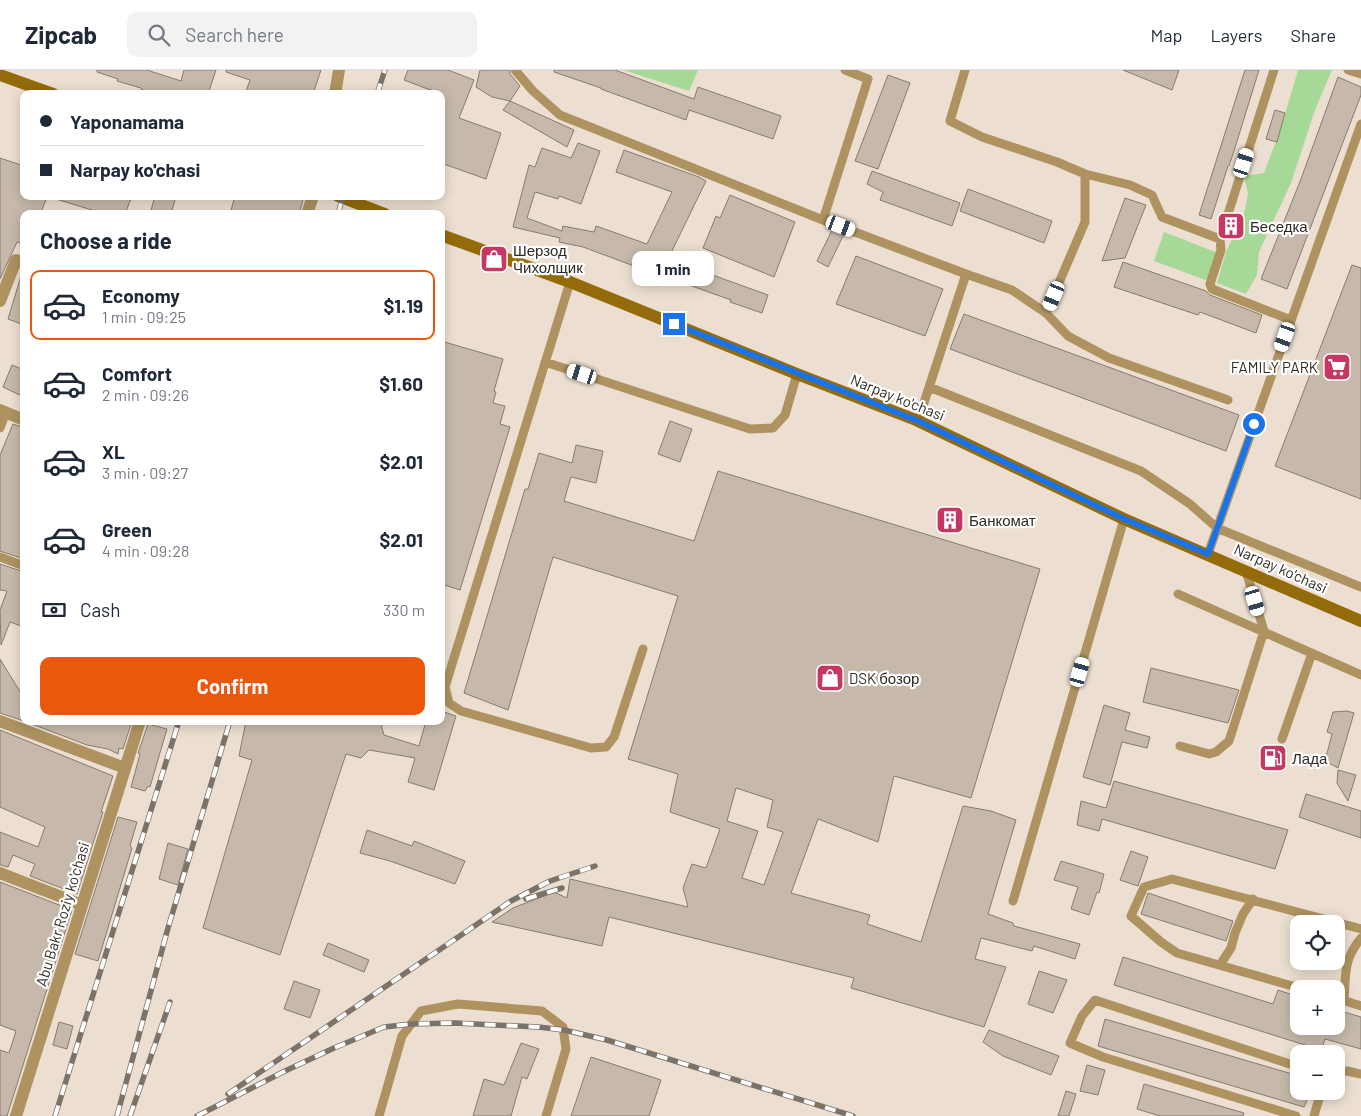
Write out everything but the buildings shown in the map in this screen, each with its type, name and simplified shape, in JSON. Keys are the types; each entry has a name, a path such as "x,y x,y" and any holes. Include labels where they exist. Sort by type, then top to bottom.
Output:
{"main road":[{"path":"0,75 42,90"},
{"path":"348,200 375,210"},
{"name":"Narpay ko'chasi","path":"445,235 570,282 918,421 1124,519 1361,621"}],"street":[{"path":"336,90 340,70"},
{"path":"0,301 16,260 20,262"},
{"path":"3,411 20,418"},
{"path":"0,721 125,768"},
{"name":"Abu Bakr Roziy ko'chasi","path":"16,1116 139,725"},
{"path":"0,873 82,905"}],"lane":[{"path":"515,70 533,91 560,114 823,220 1012,290 1046,313 1068,336 1109,358 1228,400"},
{"path":"823,220 868,78 846,70"},
{"path":"965,70 950,121 982,137 1057,162 1086,174 1130,185 1152,195 1162,217 1220,239"},
{"path":"1274,70 1220,239 1221,250 1210,284 1212,289 1291,320"},
{"path":"1348,70 1361,74"},
{"path":"1208,554 1361,124"},
{"path":"1046,313 1085,222 1086,174"},
{"path":"918,421 966,274"},
{"path":"570,282 445,687 449,703 461,711 591,748 606,747 614,737 643,649"},
{"path":"545,362 750,429 773,428 785,415 797,374"},
{"path":"928,387 1141,471 1190,504 1217,528 1361,587"},
{"path":"0,428 3,411"},
{"path":"1013,901 1124,519"},
{"path":"0,557 20,564"},
{"path":"1180,746 1209,754 1216,752 1229,741 1264,631 1246,571"},
{"path":"1178,594 1361,675"},
{"path":"1282,739 1312,653"},
{"path":"1290,985 1177,953 1131,916 1144,887 1172,879 1253,899 1361,930"},
{"path":"1220,965 1231,948 1243,914 1253,899"},
{"path":"1343,980 1345,966 1353,948 1361,938"},
{"path":"1290,1064 1095,1000 1082,1016 1070,1043 1103,1057 1296,1116"},
{"path":"1345,1001 1361,1006"},
{"path":"379,1116 402,1036 421,1011 458,1004 542,1011 563,1027 566,1049 546,1116"},
{"path":"1345,1071 1361,1074"},
{"path":"1314,1116 1318,1100"}],"green space":[{"path":"623,70 698,70 689,91"},
{"path":"1298,70 1332,70 1315,110 1291,183 1259,252 1257,275 1246,294 1217,283 1226,252 1233,237 1241,228 1248,194 1244,176 1264,173 1281,128"},
{"path":"1164,232 1218,253 1208,281 1154,261"}],"railway":[{"path":"378,90 385,70"},
{"path":"339,210 342,200"},
{"path":"55,1116 178,725"},
{"path":"117,1116 168,928 229,725"},
{"path":"228,1094 511,901 550,881 595,866"},
{"path":"526,899 562,888"},
{"path":"130,1116 170,1002"},
{"path":"197,1116 285,1071 384,1027 455,1023 538,1027 564,1030 607,1040 853,1116"}],"place":[{"name":"Беседка","path":"1231,226"},
{"name":"Шерзод Чихолщик","path":"494,259"},
{"name":"FAMILY PARK","path":"1337,367"},
{"name":"Банкомат","path":"950,520"},
{"name":"DSK бозор","path":"830,678"},
{"name":"Лада","path":"1273,758"}],"route":[{"path":"674,324 918,421 1124,519 1208,554 1254,424"}]}
